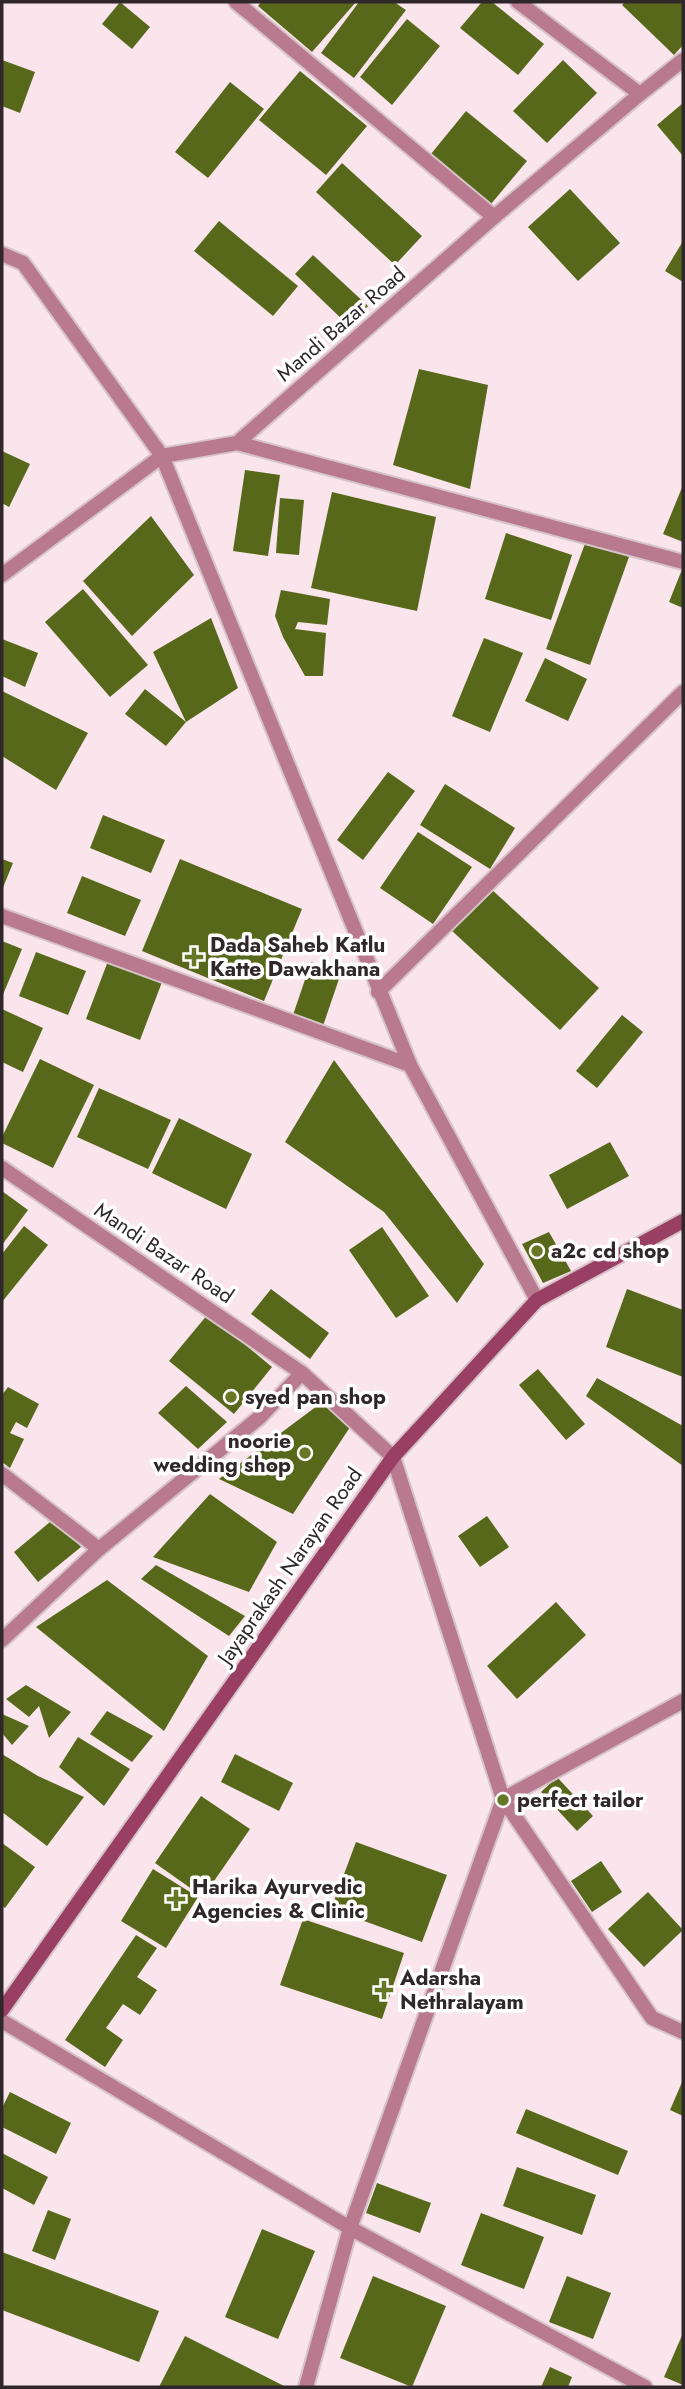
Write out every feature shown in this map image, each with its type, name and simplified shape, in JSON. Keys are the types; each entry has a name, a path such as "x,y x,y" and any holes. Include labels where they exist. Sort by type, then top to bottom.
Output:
{"street":[{"path":"236,2 495,217"},
{"path":"518,2 640,94"},
{"name":"Mandi Bazar Road","path":"237,443 495,217 683,61"},
{"path":"2,254 23,263 162,456 378,992 410,1065 537,1300"},
{"path":"2,575 162,456 237,443 683,562"},
{"path":"378,992 683,692"},
{"path":"2,916 410,1065"},
{"name":"Mandi Bazar Road","path":"2,1168 302,1373 393,1457"},
{"name":"Jayaprakash Narayan Road","path":"2,2010 393,1457 537,1300 683,1221"},
{"path":"2,1640 99,1549 260,1417 302,1373"},
{"path":"393,1457 503,1799 652,2018 683,2032"},
{"path":"2,1474 99,1549"},
{"path":"306,2387 350,2228 503,1799 683,1701"},
{"path":"2,2021 350,2228 645,2387"}],"building":[{"path":"120,2 150,27 132,49 102,24"},
{"path":"261,2 356,2 312,52 258,6"},
{"path":"359,2 394,2 406,10 354,78 321,53"},
{"path":"482,2 492,2 544,44 518,75 460,28"},
{"path":"625,2 683,2 683,45 674,55 622,5"},
{"path":"407,19 440,46 392,105 360,77"},
{"path":"2,60 35,72 20,113 2,106"},
{"path":"563,60 597,93 547,143 513,111"},
{"path":"300,71 367,126 326,175 259,120"},
{"path":"230,82 264,109 208,178 175,152"},
{"path":"683,103 683,156 657,125"},
{"path":"466,111 527,161 491,204 431,154"},
{"path":"342,163 422,236 395,265 316,192"},
{"path":"570,189 620,243 578,281 528,227"},
{"path":"219,221 298,286 273,316 194,251"},
{"path":"683,241 683,282 665,271"},
{"path":"313,255 368,306 349,326 295,274"},
{"path":"419,369 488,385 470,489 393,465"},
{"path":"2,451 30,464 9,507 2,503"},
{"path":"245,470 280,475 268,556 233,551"},
{"path":"683,485 683,542 663,534"},
{"path":"332,492 436,517 417,611 311,588"},
{"path":"280,498 304,500 299,555 276,553"},
{"path":"151,516 194,575 132,636 83,581"},
{"path":"506,533 572,555 551,620 485,599"},
{"path":"586,541 629,557 590,665 546,649"},
{"path":"683,567 683,608 669,602"},
{"path":"83,589 148,665 110,697 45,622"},
{"path":"281,590 330,599 327,625 298,622 295,629 326,633 323,676 305,676 283,637 275,616"},
{"path":"211,618 238,688 186,722 153,652"},
{"path":"484,638 523,653 490,732 452,716"},
{"path":"2,639 38,653 25,687 2,676"},
{"path":"545,658 587,679 568,721 525,701"},
{"path":"145,689 186,722 166,746 125,714"},
{"path":"2,691 88,733 56,790 2,756"},
{"path":"388,772 415,791 363,860 337,840"},
{"path":"445,784 515,828 490,869 420,825"},
{"path":"103,815 165,840 151,873 90,848"},
{"path":"418,832 472,867 433,924 380,888"},
{"path":"2,859 13,863 2,890"},
{"path":"180,859 302,909 264,1001 142,951"},
{"path":"82,876 141,900 125,936 67,913"},
{"path":"490,888 599,988 560,1030 451,930"},
{"path":"2,941 22,949 2,997"},
{"path":"36,952 86,971 68,1015 19,996"},
{"path":"108,961 162,982 140,1040 86,1019"},
{"path":"311,962 341,973 323,1026 293,1015"},
{"path":"2,1009 43,1028 23,1072 2,1062"},
{"path":"622,1015 643,1032 597,1088 576,1071"},
{"path":"40,1059 94,1085 53,1168 2,1143 2,1137"},
{"path":"334,1060 484,1264 457,1303 384,1212 285,1142"},
{"path":"99,1088 171,1120 148,1169 77,1137"},
{"path":"179,1118 252,1154 226,1209 152,1173"},
{"path":"610,1142 629,1176 567,1209 549,1175"},
{"path":"2,1191 28,1210 2,1245"},
{"path":"24,1226 48,1245 2,1302 2,1254"},
{"path":"382,1227 429,1296 396,1318 349,1250"},
{"path":"549,1232 571,1271 543,1283 522,1244"},
{"path":"271,1289 329,1333 310,1359 251,1314"},
{"path":"627,1289 683,1310 683,1377 606,1347"},
{"path":"208,1314 272,1367 234,1414 169,1361"},
{"path":"538,1369 585,1424 566,1440 519,1385"},
{"path":"597,1378 683,1426 683,1466 586,1396"},
{"path":"186,1386 227,1422 198,1449 158,1413"},
{"path":"8,1387 39,1404 27,1428 16,1422 10,1433 24,1439 10,1468 2,1462 2,1395"},
{"path":"321,1403 354,1421 293,1514 219,1479"},
{"path":"210,1494 277,1542 249,1592 153,1557"},
{"path":"487,1516 509,1547 480,1567 458,1536"},
{"path":"56,1517 81,1547 38,1582 14,1552"},
{"path":"156,1565 245,1616 229,1636 141,1579"},
{"path":"107,1580 208,1656 164,1731 36,1627"},
{"path":"556,1602 586,1635 517,1699 487,1666"},
{"path":"26,1685 71,1712 49,1738 39,1706 29,1717 6,1699"},
{"path":"107,1711 153,1736 132,1762 90,1734"},
{"path":"2,1714 29,1726 12,1745 2,1733"},
{"path":"78,1737 130,1769 104,1806 59,1767"},
{"path":"2,1754 38,1776 84,1797 47,1846 2,1812"},
{"path":"235,1754 293,1783 279,1811 221,1782"},
{"path":"557,1777 593,1816 577,1831 541,1792"},
{"path":"201,1796 250,1829 203,1897 155,1863"},
{"path":"356,1842 447,1875 422,1942 331,1909"},
{"path":"2,1843 35,1867 5,1908 2,1906"},
{"path":"601,1861 622,1892 592,1912 571,1881"},
{"path":"153,1869 198,1897 166,1948 121,1921"},
{"path":"648,1892 683,1930 644,1967 608,1929"},
{"path":"303,1919 404,1953 382,2019 280,1985"},
{"path":"136,1935 157,1948 137,1977 157,1990 140,2015 123,2004 106,2028 123,2040 105,2067 65,2040"},
{"path":"683,2080 683,2116 670,2110"},
{"path":"10,2092 71,2123 56,2154 2,2127 2,2108"},
{"path":"526,2109 628,2151 618,2175 516,2133"},
{"path":"2,2153 48,2177 34,2205 2,2188"},
{"path":"517,2167 596,2195 582,2235 503,2206"},
{"path":"377,2183 431,2203 420,2233 366,2213"},
{"path":"48,2210 71,2219 55,2260 32,2251"},
{"path":"481,2213 544,2237 524,2289 461,2265"},
{"path":"262,2229 315,2251 278,2339 225,2317"},
{"path":"2,2252 159,2311 139,2362 2,2310"},
{"path":"373,2276 446,2306 412,2387 340,2358"},
{"path":"567,2276 611,2293 593,2339 549,2322"},
{"path":"683,2333 683,2385 664,2377"},
{"path":"185,2336 286,2387 159,2387"},
{"path":"550,2367 572,2377 568,2387 541,2387"}],"place":[{"name":"Dada Saheb Katlu Katte Dawakhana","path":"194,957"},
{"name":"a2c cd shop","path":"537,1251"},
{"name":"syed pan shop","path":"231,1397"},
{"name":"noorie wedding shop","path":"305,1453"},
{"name":"perfect tailor","path":"503,1800"},
{"name":"Harika Ayurvedic Agencies & Clinic","path":"176,1899"},
{"name":"Adarsha Nethralayam","path":"384,1990"}]}
